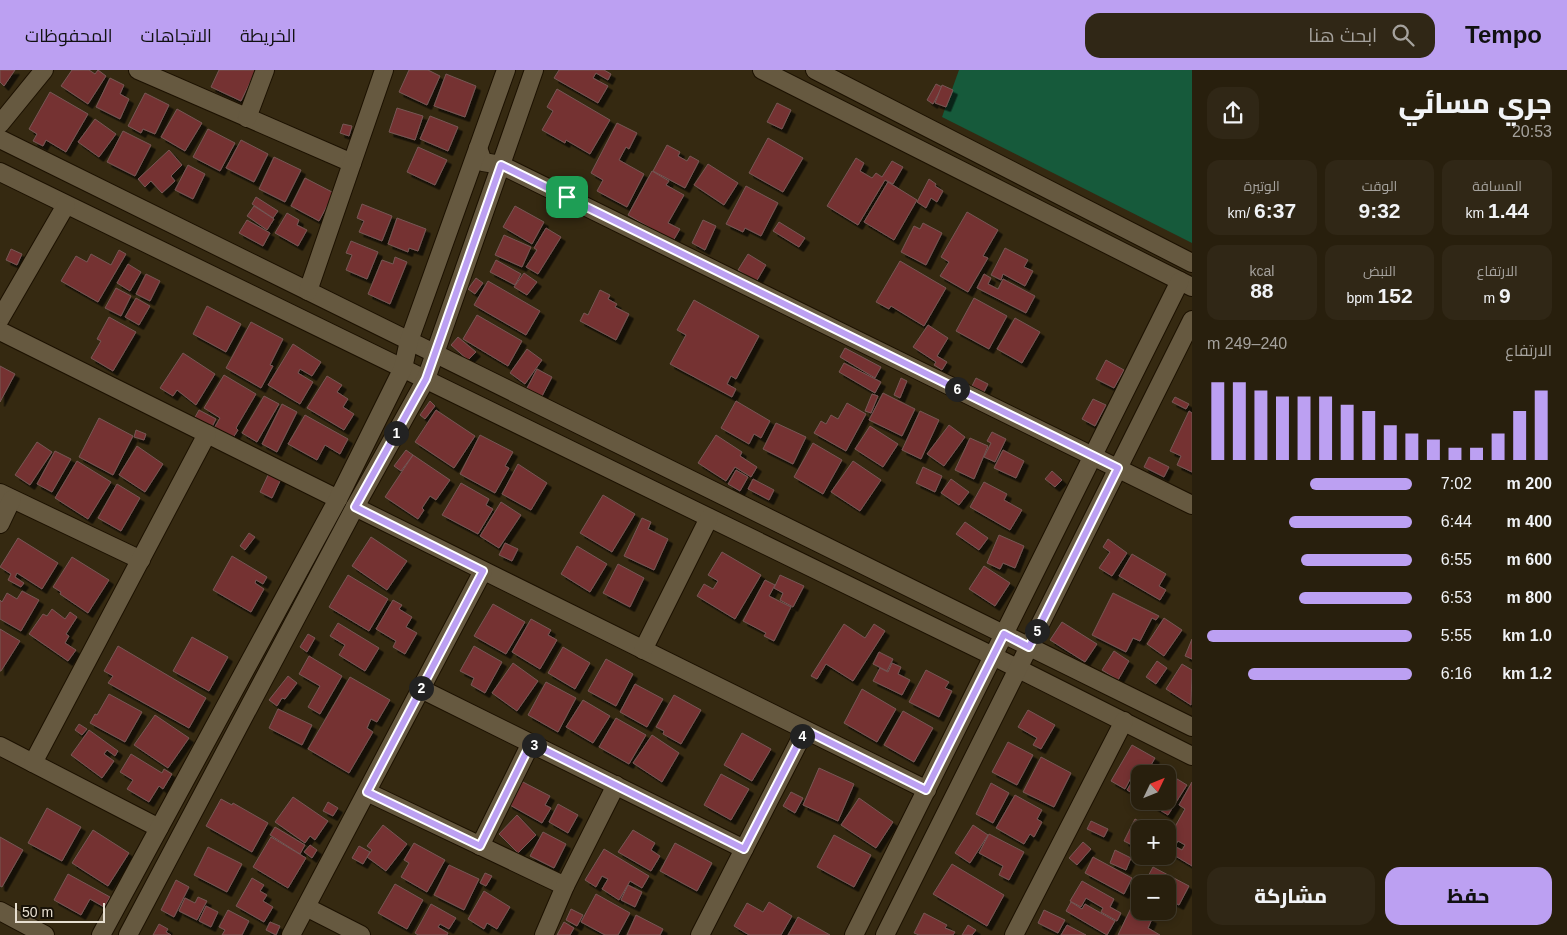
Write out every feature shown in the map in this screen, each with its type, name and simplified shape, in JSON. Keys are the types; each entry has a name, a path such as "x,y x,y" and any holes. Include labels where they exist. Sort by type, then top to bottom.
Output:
{"street":[{"path":"0,124 44,70"},
{"path":"138,70 352,163"},
{"path":"247,118 265,70"},
{"path":"308,291 384,70"},
{"path":"101,935 338,499 403,368 409,341 506,70"},
{"path":"128,935 355,507 426,379 534,70"},
{"path":"762,70 1186,284 1093,455 854,935"},
{"path":"815,70 1192,262"},
{"path":"0,139 1192,728"},
{"path":"478,148 483,162 501,165 1192,505"},
{"path":"0,172 993,656 1192,756"},
{"path":"0,319 66,205"},
{"path":"885,935 1192,320"},
{"path":"0,331 338,499"},
{"path":"33,763 207,434"},
{"path":"0,524 6,496 141,560"},
{"path":"355,507 926,790"},
{"path":"643,650 709,518"},
{"path":"291,935 483,571"},
{"path":"421,688 744,849"},
{"path":"1014,935 1119,719 1138,701"},
{"path":"700,935 805,730"},
{"path":"480,846 531,743"},
{"path":"0,746 159,828"},
{"path":"544,935 565,886 616,786"},
{"path":"367,792 565,886"},
{"path":"306,907 361,935"},
{"path":"0,911 45,935"}],"green space":[{"path":"959,70 1192,70 1192,243 942,117"}],"building":[{"path":"0,70 15,70 4,86 0,82"},
{"path":"72,70 89,70 95,74 98,70 106,76 88,104 61,86"},
{"path":"219,70 256,70 241,101 211,87"},
{"path":"409,70 428,70 440,76 427,105 399,92"},
{"path":"559,70 604,70 611,74 608,80 596,73 593,78 608,86 598,103 554,78"},
{"path":"446,74 476,86 465,117 434,106"},
{"path":"110,78 124,85 120,94 129,99 120,119 96,107"},
{"path":"936,84 942,87 933,104 927,100"},
{"path":"942,85 953,90 946,107 935,103"},
{"path":"557,89 610,120 590,154 566,140 565,143 542,130 553,111 547,107"},
{"path":"50,92 88,114 66,152 46,140 43,146 33,141 37,134 29,129"},
{"path":"145,93 169,105 155,134 143,129 141,133 128,126"},
{"path":"777,103 791,110 782,129 767,122"},
{"path":"397,108 423,116 415,140 389,132"},
{"path":"177,109 202,123 185,151 161,137"},
{"path":"430,116 458,127 448,151 420,139"},
{"path":"95,119 116,134 99,157 78,142"},
{"path":"617,123 637,133 629,149 626,147 619,160 644,174 627,207 597,191 603,180 591,173"},
{"path":"343,124 352,126 349,136 340,133"},
{"path":"208,129 235,143 220,171 193,157"},
{"path":"123,131 151,145 135,176 107,162"},
{"path":"768,138 803,158 783,192 749,173"},
{"path":"241,140 268,154 254,182 226,168"},
{"path":"667,145 680,152 678,156 687,161 690,156 699,161 685,188 653,171"},
{"path":"418,147 447,160 435,185 407,172"},
{"path":"169,150 182,165 171,176 175,181 162,193 151,181 145,187 138,179"},
{"path":"274,157 301,170 285,202 259,189"},
{"path":"856,158 864,163 860,171 872,178 876,173 882,177 892,161 903,167 893,184 885,180 858,225 827,206"},
{"path":"708,164 738,183 724,205 694,185"},
{"path":"188,165 205,174 193,199 175,190"},
{"path":"652,171 669,181 666,185 684,195 668,223 680,229 673,241 628,215"},
{"path":"305,178 334,193 319,221 291,206"},
{"path":"929,179 943,191 937,202 931,198 926,208 917,202"},
{"path":"888,182 917,200 894,240 864,222"},
{"path":"746,186 778,203 761,236 745,228 743,232 726,224"},
{"path":"256,197 278,211 273,218 252,204"},
{"path":"362,204 392,216 382,241 359,232 364,221 357,218"},
{"path":"254,206 274,219 267,230 247,216"},
{"path":"515,206 544,222 532,244 503,227"},
{"path":"967,212 998,230 983,256 988,258 968,292 940,276 949,262 941,257"},
{"path":"287,213 299,220 297,225 307,230 298,246 275,233"},
{"path":"397,218 426,229 418,251 409,248 408,252 388,244"},
{"path":"247,220 270,233 263,246 239,233"},
{"path":"703,220 716,226 705,250 692,243"},
{"path":"779,222 805,238 799,247 773,231"},
{"path":"923,223 942,233 926,265 901,252 914,226 920,229"},
{"path":"546,228 561,237 538,274 526,267 537,250 534,248"},
{"path":"504,235 531,247 522,267 495,255"},
{"path":"351,241 378,252 367,279 346,270 352,255 346,253"},
{"path":"1005,248 1028,260 1024,267 1033,271 1025,286 1003,274 1001,280 991,275"},
{"path":"11,249 22,254 17,265 6,260"},
{"path":"119,250 126,254 98,302 61,281 76,256 87,262 91,254 111,265"},
{"path":"748,254 766,265 756,282 738,270"},
{"path":"395,257 407,262 390,304 368,294 382,260 393,264"},
{"path":"496,260 521,274 515,285 490,272"},
{"path":"900,261 946,288 924,326 891,306 889,309 876,302"},
{"path":"128,264 141,272 130,291 117,283"},
{"path":"524,273 537,282 527,295 514,287"},
{"path":"146,274 160,281 150,301 136,294"},
{"path":"984,274 991,278 988,284 998,289 1003,279 1035,296 1026,313 977,288"},
{"path":"476,278 483,283 475,294 468,289"},
{"path":"488,281 540,311 526,335 474,305"},
{"path":"116,288 131,296 121,316 105,308"},
{"path":"600,290 610,295 608,299 617,304 615,307 629,314 616,340 580,321 584,313 588,315"},
{"path":"136,298 150,306 139,325 125,317"},
{"path":"974,298 1007,316 989,349 956,331"},
{"path":"694,300 759,336 736,379 731,376 727,384 736,389 732,397 670,364 686,335 677,330"},
{"path":"207,306 241,324 226,352 193,334"},
{"path":"477,315 522,341 508,366 463,339"},
{"path":"109,317 136,332 113,371 91,358 101,341 97,339"},
{"path":"1015,318 1040,332 1022,363 997,349"},
{"path":"251,322 283,339 270,365 273,366 261,388 226,368"},
{"path":"928,325 948,338 937,356 947,362 942,370 934,365 936,362 913,347"},
{"path":"458,337 476,352 468,360 451,345"},
{"path":"293,344 321,362 312,376 300,369 298,373 313,382 300,404 268,385"},
{"path":"845,348 881,367 875,378 840,357"},
{"path":"527,349 542,360 525,384 510,373"},
{"path":"183,353 215,374 196,405 177,390 173,396 160,388"},
{"path":"1106,360 1124,370 1114,388 1096,379"},
{"path":"844,363 881,382 875,393 839,372"},
{"path":"0,366 15,374 0,402"},
{"path":"537,369 552,377 541,398 526,390"},
{"path":"224,375 256,394 236,428 238,430 231,441 213,430 220,418 204,408"},
{"path":"327,376 342,385 337,392 348,399 343,407 354,414 344,430 307,408"},
{"path":"901,378 907,381 900,398 894,395"},
{"path":"976,378 988,384 984,392 972,386"},
{"path":"883,393 915,409 902,436 869,420"},
{"path":"872,394 878,396 871,413 865,411"},
{"path":"264,396 279,404 257,442 242,433"},
{"path":"1175,397 1189,404 1186,409 1172,402"},
{"path":"1093,399 1106,405 1095,426 1082,419"},
{"path":"430,401 435,406 425,419 420,415"},
{"path":"736,401 770,421 761,438 754,434 749,444 721,428"},
{"path":"847,403 866,414 846,451 814,433 821,421 826,424 831,415 838,419"},
{"path":"282,404 297,412 277,452 262,444"},
{"path":"199,410 216,419 211,429 194,419"},
{"path":"436,410 475,436 454,468 415,442"},
{"path":"920,411 939,420 921,459 902,450"},
{"path":"1189,411 1192,413 1192,472 1177,465 1181,456 1170,451"},
{"path":"305,415 348,439 340,454 325,445 317,460 288,444"},
{"path":"99,418 133,436 113,475 79,457"},
{"path":"776,423 806,437 793,464 763,449"},
{"path":"949,425 965,437 944,466 927,454"},
{"path":"870,426 898,444 883,467 855,449"},
{"path":"136,430 146,434 144,440 134,437"},
{"path":"992,432 1006,439 995,462 984,457 991,443 987,441"},
{"path":"480,435 513,452 505,466 509,468 495,493 460,474"},
{"path":"716,435 742,452 740,456 757,467 751,477 735,467 726,481 698,463"},
{"path":"970,438 988,446 974,479 955,470"},
{"path":"37,442 52,452 30,485 15,475"},
{"path":"813,443 842,460 823,494 794,477"},
{"path":"137,446 163,464 145,492 119,475"},
{"path":"406,450 413,455 401,471 394,466"},
{"path":"1003,450 1024,461 1016,478 994,468"},
{"path":"55,451 71,459 52,492 37,484"},
{"path":"413,455 450,480 436,500 430,496 422,508 424,510 418,519 385,497"},
{"path":"1149,457 1169,467 1164,477 1144,467"},
{"path":"77,461 111,482 88,519 55,498"},
{"path":"853,461 881,480 860,511 831,492"},
{"path":"518,464 547,483 531,510 502,494"},
{"path":"923,467 942,476 935,492 916,483"},
{"path":"736,470 748,477 740,491 728,484"},
{"path":"1052,471 1062,480 1055,487 1045,479"},
{"path":"269,473 281,479 272,498 260,492"},
{"path":"753,479 774,490 769,500 748,489"},
{"path":"951,479 969,492 959,505 941,493"},
{"path":"984,482 1007,494 1004,500 1022,510 1010,530 970,507"},
{"path":"461,483 489,499 486,505 493,509 478,534 442,515"},
{"path":"117,484 140,498 121,531 98,518"},
{"path":"603,495 635,514 612,552 580,533"},
{"path":"501,502 521,515 499,548 480,536"},
{"path":"642,518 651,522 648,529 668,539 654,570 624,556"},
{"path":"965,522 988,538 979,550 956,534"},
{"path":"249,533 255,537 245,550 240,546"},
{"path":"999,535 1024,546 1015,568 1003,563 1000,569 987,563"},
{"path":"371,537 407,561 387,590 352,566"},
{"path":"18,538 58,563 42,589 17,573 15,577 24,583 21,587 8,580 11,574 0,567"},
{"path":"1108,539 1127,553 1112,576 1099,568 1110,552 1103,547"},
{"path":"505,543 518,549 512,561 499,555"},
{"path":"577,546 607,564 590,592 561,574"},
{"path":"722,552 761,575 735,619 697,596 704,584 713,589 718,581 708,575"},
{"path":"1132,554 1166,574 1159,586 1166,590 1160,600 1119,576"},
{"path":"232,556 267,577 263,584 256,580 255,583 264,589 251,612 213,590"},
{"path":"72,557 109,580 88,613 53,587"},
{"path":"618,564 644,578 630,607 603,593"},
{"path":"984,566 1010,583 995,606 969,589"},
{"path":"348,575 388,599 369,631 329,607"},
{"path":"780,575 804,586 793,607 780,600 783,593 774,588"},
{"path":"765,580 775,585 769,596 791,607 774,641 764,636 766,633 743,621"},
{"path":"22,591 39,600 21,631 0,619 0,600 2,602 7,593 17,599"},
{"path":"1113,593 1159,616 1156,620 1152,618 1140,641 1133,638 1126,652 1092,635"},
{"path":"393,600 402,605 399,609 412,617 406,627 417,633 405,654 393,647 396,641 376,629"},
{"path":"493,604 525,622 506,654 474,636"},
{"path":"52,609 65,619 70,612 77,617 66,634 69,636 65,643 76,650 68,661 29,634 43,614 47,616"},
{"path":"1164,618 1182,630 1164,656 1147,644"},
{"path":"531,619 551,630 548,635 557,640 540,669 512,652"},
{"path":"1062,622 1097,644 1085,662 1050,640"},
{"path":"338,623 379,648 365,671 339,655 345,645 330,636"},
{"path":"844,624 865,638 874,624 885,631 853,681 826,664 817,679 811,676"},
{"path":"0,629 20,641 1,671 0,671"},
{"path":"308,634 315,638 307,652 300,647"},
{"path":"192,637 228,657 209,691 173,671"},
{"path":"1192,639 1192,659 1185,656"},
{"path":"118,646 206,698 189,728 108,683 113,676 104,671"},
{"path":"474,646 502,662 485,693 471,685 474,678 460,671"},
{"path":"563,647 590,663 575,689 548,673"},
{"path":"1114,651 1129,661 1118,680 1102,670"},
{"path":"879,652 893,659 887,671 873,664"},
{"path":"309,656 342,676 320,714 308,707 320,686 299,674"},
{"path":"606,659 633,674 616,706 588,691"},
{"path":"1157,661 1167,668 1156,684 1146,677"},
{"path":"513,663 538,681 517,711 492,693"},
{"path":"892,663 901,667 898,674 910,680 902,695 873,681 880,668 888,672"},
{"path":"1182,664 1192,670 1191,705 1166,689"},
{"path":"926,670 949,682 945,688 952,691 939,717 909,702"},
{"path":"288,676 297,683 277,706 269,700"},
{"path":"350,677 390,700 377,722 371,719 367,728 373,732 349,773 308,749"},
{"path":"546,682 576,698 558,732 528,715"},
{"path":"635,684 663,699 647,727 620,712"},
{"path":"862,689 896,709 877,742 844,723"},
{"path":"109,694 142,712 125,742 90,723"},
{"path":"674,695 701,710 681,744 663,734 664,731 656,727"},
{"path":"583,700 610,716 593,743 566,727"},
{"path":"278,709 312,725 302,745 269,728"},
{"path":"1028,710 1055,725 1041,749 1033,745 1037,738 1018,727"},
{"path":"903,711 933,728 914,762 884,745"},
{"path":"155,715 189,738 168,768 134,745"},
{"path":"616,718 646,735 629,764 599,747"},
{"path":"79,724 87,729 82,735 75,730"},
{"path":"89,730 118,751 115,756 107,750 104,754 114,761 102,778 71,755"},
{"path":"742,733 771,749 752,781 724,765"},
{"path":"652,735 679,753 662,782 633,763"},
{"path":"1008,742 1033,755 1017,785 992,772"},
{"path":"1132,745 1155,758 1151,765 1131,765 1131,778 1125,789 1111,781"},
{"path":"131,754 162,773 164,769 172,774 163,789 159,786 149,802 127,789 133,780 120,772"},
{"path":"1041,757 1071,773 1054,807 1023,792"},
{"path":"819,768 854,784 838,821 803,805"},
{"path":"721,774 749,789 731,820 704,805"},
{"path":"1176,778 1187,785 1176,802"},
{"path":"521,781 550,796 545,805 551,808 542,823 508,804"},
{"path":"1192,782 1192,866 1176,856 1176,847 1182,850 1185,845 1178,841 1176,844 1176,825 1185,809 1179,805"},
{"path":"991,783 1009,793 993,823 976,814"},
{"path":"1131,783 1131,792 1127,790"},
{"path":"791,792 803,798 795,813 783,806"},
{"path":"1015,795 1042,810 1037,819 1042,822 1034,837 1030,834 1024,844 996,828"},
{"path":"293,797 328,821 315,840 310,836 305,843 275,822"},
{"path":"859,798 893,822 876,848 841,825"},
{"path":"221,799 232,805 233,803 268,823 252,852 206,826"},
{"path":"328,802 338,808 333,816 323,811"},
{"path":"558,804 578,815 568,833 549,822"},
{"path":"47,808 81,827 62,861 28,843"},
{"path":"1160,810 1171,810 1168,815"},
{"path":"517,815 536,835 518,853 499,834"},
{"path":"1091,821 1108,829 1104,837 1087,829"},
{"path":"383,825 407,844 386,871 367,857 372,850 367,846"},
{"path":"973,825 988,835 970,863 955,853"},
{"path":"275,827 305,845 300,854 270,835"},
{"path":"1131,827 1131,844 1124,841"},
{"path":"93,830 129,853 108,886 72,863"},
{"path":"633,830 655,843 651,850 660,856 651,871 618,852"},
{"path":"543,832 566,844 554,868 530,856"},
{"path":"989,834 1024,852 1009,880 999,875 1003,866 979,853"},
{"path":"834,835 871,855 854,887 817,867"},
{"path":"0,837 23,850 2,887 0,886"},
{"path":"271,837 306,858 288,888 253,867"},
{"path":"1083,842 1091,849 1077,865 1069,858"},
{"path":"414,843 445,860 427,892 401,877 409,863 404,860"},
{"path":"675,843 712,863 697,891 660,871"},
{"path":"310,845 317,850 312,858 304,852"},
{"path":"359,846 370,852 363,864 352,858"},
{"path":"208,847 242,864 227,892 194,875"},
{"path":"604,849 649,876 642,888 630,881 619,900 602,889 608,879 602,876 596,887 585,880"},
{"path":"1115,850 1131,858 1126,870 1110,863"},
{"path":"1093,857 1131,877 1131,880 1124,894 1085,873"},
{"path":"952,864 1004,895 987,926 933,894"},
{"path":"449,865 479,879 464,910 434,895"},
{"path":"1153,867 1168,875 1149,875"},
{"path":"485,873 492,876 486,886 480,883"},
{"path":"68,874 110,897 104,907 90,899 81,915 54,900"},
{"path":"252,878 264,885 260,891 267,895 263,901 273,907 264,922 236,906"},
{"path":"1176,879 1189,886 1179,905 1176,904"},
{"path":"176,880 189,887 174,917 161,910"},
{"path":"1082,881 1114,899 1110,907 1121,913 1117,921 1101,912 1103,908 1086,898 1081,907 1070,901"},
{"path":"395,884 423,900 407,929 378,913"},
{"path":"628,885 642,892 635,907 621,900"},
{"path":"484,891 510,907 497,929 487,923 484,929 468,919"},
{"path":"596,894 630,913 618,935 605,935 581,922"},
{"path":"198,897 207,901 197,920 179,911 185,898 195,903"},
{"path":"769,902 792,916 781,935 749,935 734,926 747,903 763,912"},
{"path":"1071,902 1082,909 1085,904 1115,921 1107,935 1066,911"},
{"path":"431,904 456,918 449,929 440,924 438,927 448,933 447,935 418,935 415,933"},
{"path":"206,906 218,912 211,927 199,921"},
{"path":"1131,908 1131,920 1152,920 1148,928 1160,935 1118,935"},
{"path":"571,909 583,915 577,926 566,920"},
{"path":"228,910 249,921 242,935 222,935 225,930 219,927"},
{"path":"1044,910 1065,920 1058,933 1038,923"},
{"path":"924,913 947,925 945,928 955,932 953,935 919,935 914,933"},
{"path":"636,915 663,929 660,935 627,935"},
{"path":"798,917 830,935 788,935"},
{"path":"270,922 280,926 276,935 266,930"},
{"path":"564,922 574,928 570,935 557,935"},
{"path":"159,924 168,929 166,932 171,935 153,935"},
{"path":"968,925 976,930 972,935 962,935"},
{"path":"1067,925 1086,935 1061,935"}],"route":[{"path":"501,165 567,197 1118,468 1029,647 1004,634 926,790 805,730 744,849 531,743 480,846 367,792 483,571 355,507 426,379 501,165"}]}
